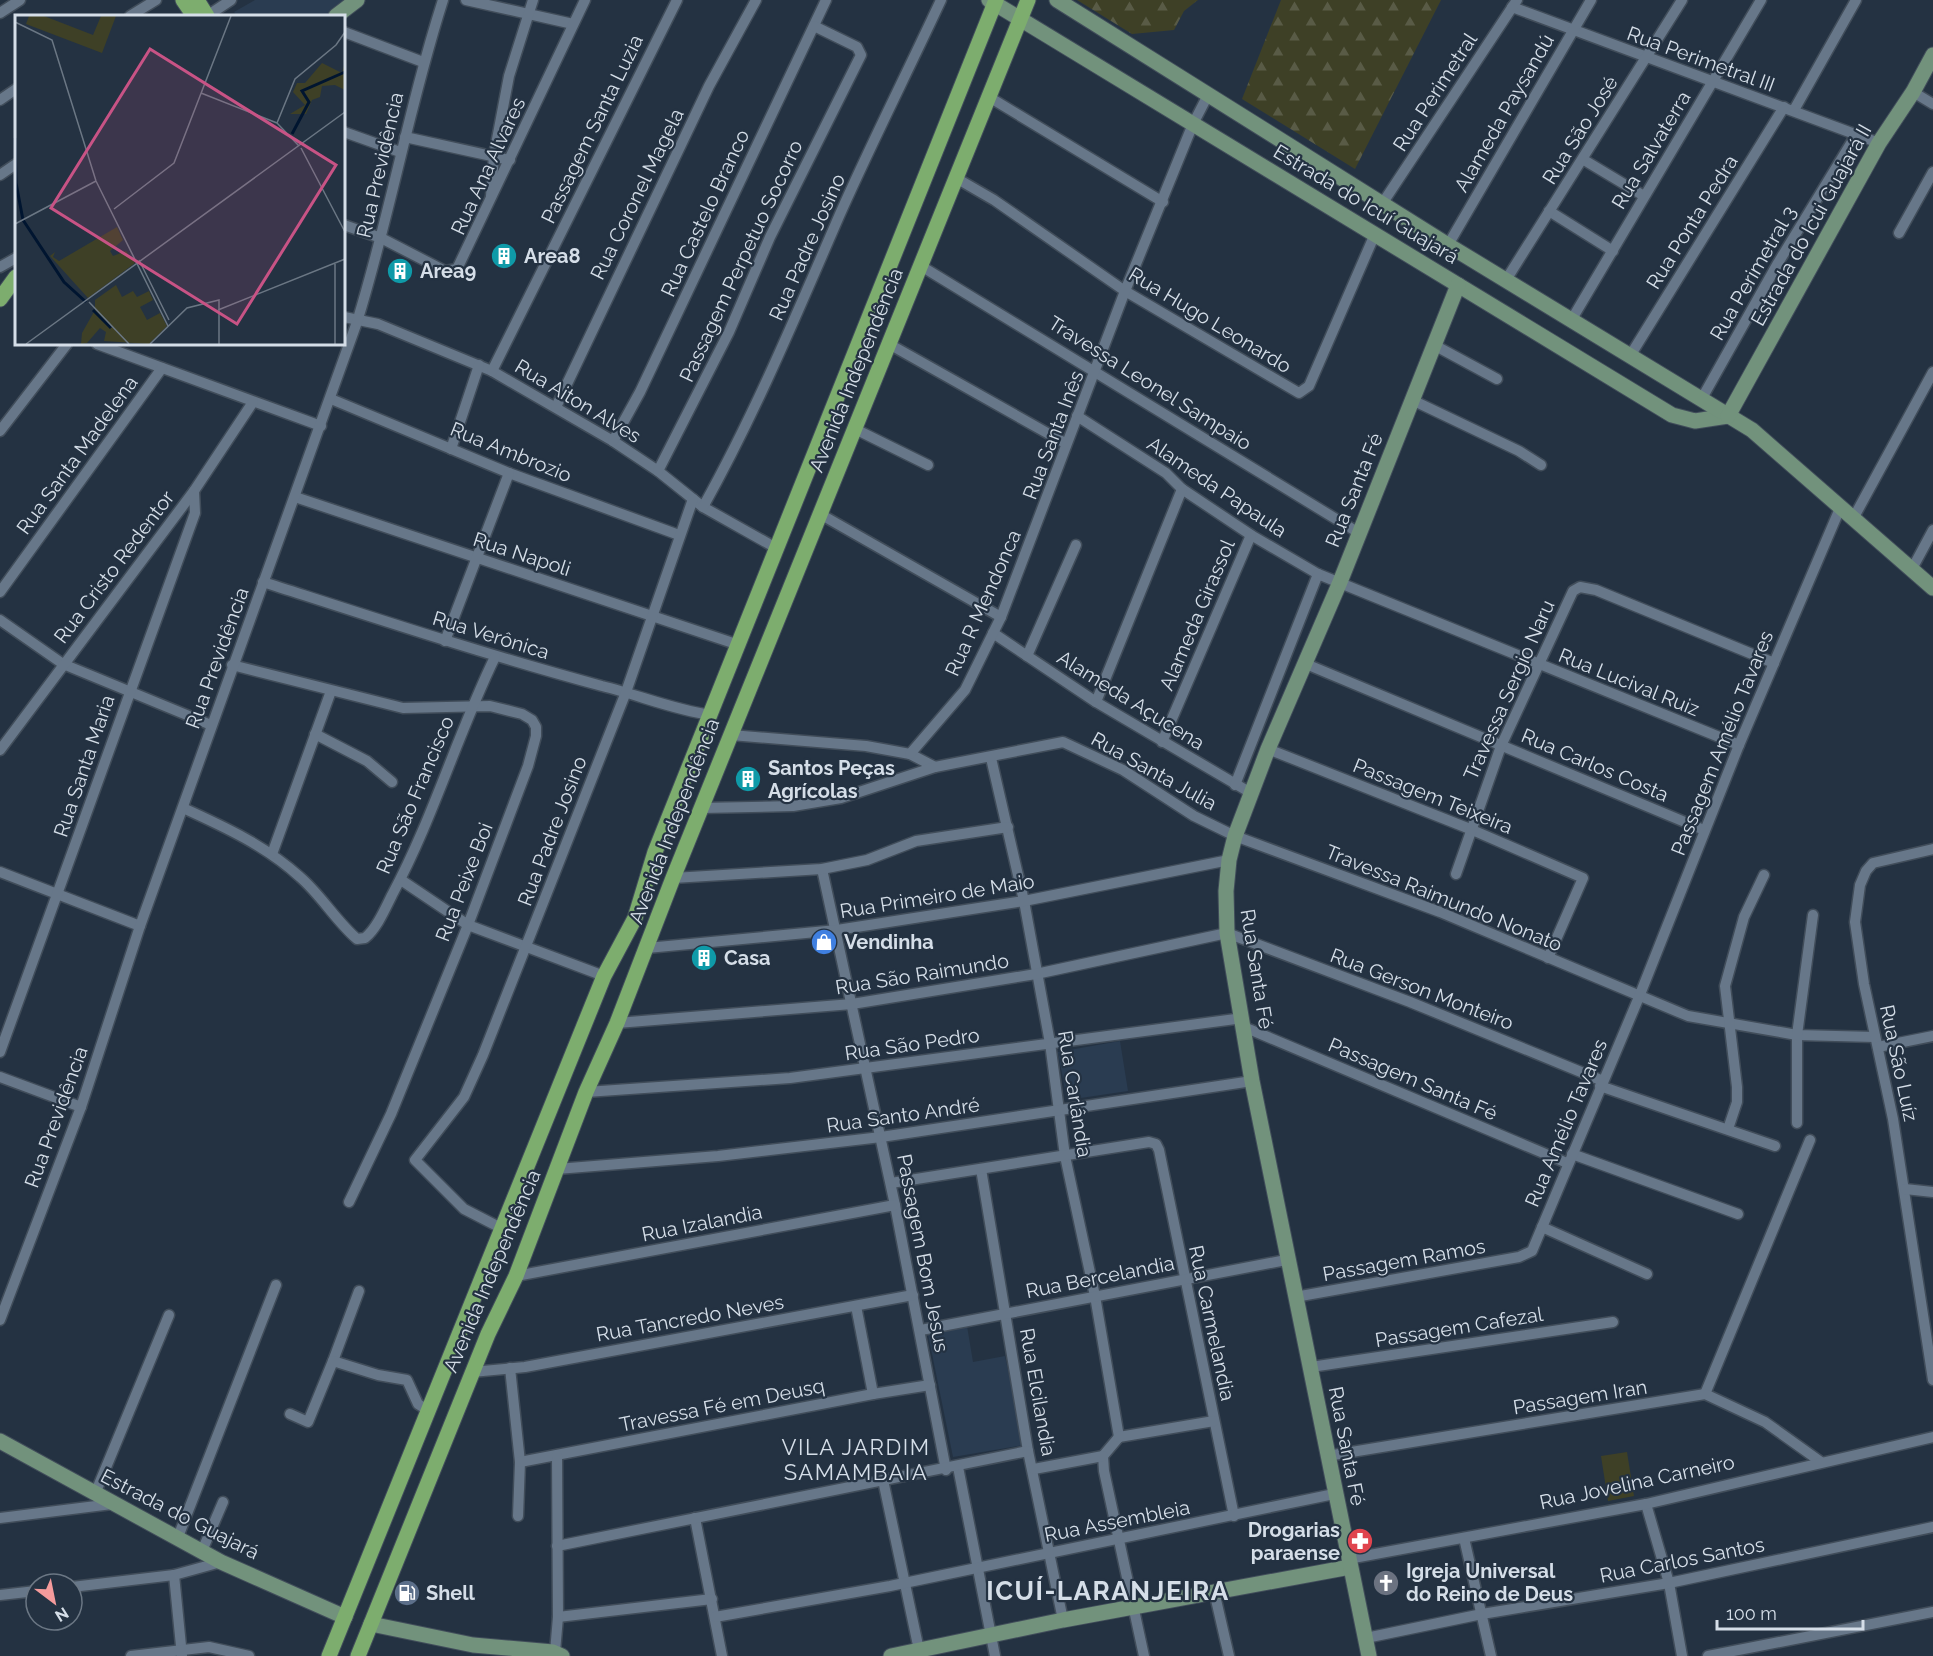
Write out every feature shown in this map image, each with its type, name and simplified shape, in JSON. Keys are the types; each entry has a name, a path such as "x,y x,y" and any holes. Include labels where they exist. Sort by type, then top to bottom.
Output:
{"main road":[{"path":"183,0 193,15"},
{"path":"197,0 206,15"},
{"name":"Avenida Independência","path":"358,1656 472,1372 516,1276 586,1092 617,1023 701,808 1028,0"},
{"name":"Avenida Independência","path":"329,1656 604,976 635,918 654,852 919,198 993,1"},
{"path":"919,198 943,211"},
{"path":"0,299 15,278"},
{"path":"464,1325 488,1334"}],"street":[{"path":"0,13 20,0"},
{"path":"132,15 156,0"},
{"path":"208,15 231,0"},
{"path":"337,15 357,0"},
{"name":"Rua Previdência","path":"0,1320 81,1107 140,926 357,322 381,238 423,62 443,0"},
{"path":"466,0 573,24"},
{"path":"490,202 494,155 509,76 533,0"},
{"name":"Rua Ana Alvares","path":"381,238 445,271 453,271 462,264 585,0"},
{"name":"Passagem Santa Luzia","path":"492,371 677,0"},
{"name":"Rua Coronel Magela","path":"556,407 709,86 756,0"},
{"name":"Rua Castelo Branco","path":"613,441 640,392 826,0"},
{"name":"Rua Padre Josino","path":"703,507 732,456 841,213 941,0"},
{"name":"Estrada do Icuí Guajará","path":"1057,0 1772,445 1933,588"},
{"name":"Alameda Paysandú","path":"1448,245 1591,0"},
{"name":"Rua São José","path":"1506,280 1584,160 1682,0"},
{"name":"Rua Salvaterra","path":"1572,319 1761,0"},
{"name":"Rua Ponta Pedra","path":"1630,356 1789,109 1856,0"},
{"name":"Estrada do Icuí Guajará","path":"993,1 1672,415 1695,421 1728,416"},
{"name":"Rua Perimetral III","path":"1514,4 1573,31 1646,59 1879,143"},
{"name":"Rua Perimetral","path":"1382,204 1514,4"},
{"name":"Passagem Perpetuo Socorro","path":"658,471 724,341 770,237 861,55 856,47 814,26"},
{"path":"345,32 423,62"},
{"name":"Estrada do Icui Guajará II","path":"1728,416 1879,143 1913,92 1933,55"},
{"path":"0,100 15,90"},
{"path":"1913,92 1933,104"},
{"name":"Rua Santa Inês","path":"1039,521 1065,443 1096,371 1125,291 1193,124 1208,95"},
{"path":"989,97 1162,202"},
{"path":"345,132 400,152"},
{"name":"Rua Perimetral 3","path":"1701,400 1778,263 1856,135"},
{"path":"405,137 510,160"},
{"path":"1584,160 1644,196"},
{"path":"0,175 15,165"},
{"path":"1899,233 1933,172"},
{"name":"Rua Hugo Leonardo","path":"956,178 994,200 1125,291 1299,393 1309,386 1375,234"},
{"path":"1550,211 1613,251"},
{"path":"345,225 381,238"},
{"path":"0,267 15,259"},
{"name":"Travessa Leonel Sampaio","path":"921,266 1359,533"},
{"name":"Rua Santa Fé","path":"1369,1656 1334,1494 1311,1367 1286,1260 1252,1081 1225,910 1229,860 1251,793 1340,582 1458,285"},
{"name":"Rua Aiton Alves","path":"345,317 357,322 378,324 492,371 613,441 658,471 703,507 778,549"},
{"path":"889,344 1065,443"},
{"path":"0,431 66,345"},
{"path":"99,345 321,426"},
{"path":"1434,345 1497,379"},
{"path":"451,448 479,365"},
{"name":"Rua Santa Madelena","path":"0,592 162,368"},
{"path":"1854,517 1933,372"},
{"name":"Rua Ambrozio","path":"331,399 509,473 679,535"},
{"path":"1412,400 1541,465"},
{"path":"1683,418 1698,408 1701,400"},
{"name":"Rua Cristo Redentor","path":"0,750 194,492 253,402"},
{"name":"Alameda Papaula","path":"1077,416 1166,472 1182,489 1251,535 1318,574 1340,582"},
{"path":"855,429 928,465"},
{"path":"445,641 509,473"},
{"path":"1096,702 1182,489"},
{"name":"Rua Santa Maria","path":"0,1052 195,513 194,492"},
{"name":"Rua Napoli","path":"295,498 739,645"},
{"name":"Rua Padre Josino","path":"502,1229 464,1209 415,1160 470,1085 626,692 693,499"},
{"name":"Passagem Amélio Tavares","path":"1639,996 1739,745 1841,506"},
{"path":"820,514 1001,617"},
{"name":"Rua R Mendonca","path":"910,754 965,690 1001,617 1039,521"},
{"path":"1912,569 1933,530"},
{"name":"Alameda Girassol","path":"1162,742 1251,535"},
{"path":"1027,656 1076,545"},
{"path":"1235,785 1318,574"},
{"name":"Rua Verônica","path":"263,582 495,657 626,692 685,711 711,715"},
{"name":"Rua Lucival Ruiz","path":"1340,582 1739,745"},
{"name":"Travessa Sergio Naru","path":"1456,874 1501,746 1537,664 1573,591 1580,587 1596,590 1774,663"},
{"path":"0,620 63,664 129,693 212,725"},
{"name":"Alameda Açucena","path":"993,633 1096,702 1251,793"},
{"name":"Rua São Francisco","path":"272,854 301,877 353,936 361,940 369,935 401,880 471,707 495,657"},
{"name":"Rua Carlos Costa","path":"1306,664 1704,830"},
{"name":"Rua Peixe Boi","path":"232,665 402,708 490,705 522,714 532,720 537,736 528,766 468,925 391,1114 349,1203"},
{"path":"183,808 234,832 272,854 331,691"},
{"path":"315,734 367,761 392,782"},
{"path":"731,735 866,746 910,754 935,767"},
{"name":"Rua Santa Julia","path":"701,808 794,806 841,798 935,767 991,758 1050,743 1063,742 1123,770 1194,816 1235,836"},
{"name":"Passagem Teixeira","path":"1268,749 1470,829 1583,878 1548,958"},
{"name":"Rua Carlândia","path":"991,758 1024,901 1050,1043 1065,1156 1095,1296 1119,1437"},
{"path":"673,878 822,869 867,860 916,841 1008,827"},
{"name":"Travessa Raimundo Nonato","path":"1235,836 1440,912 1688,1016 1728,1025 1797,1035 1876,1042 1933,1036"},
{"name":"Rua São Luíz","path":"1933,849 1873,863 1866,871 1860,885 1855,922 1905,1189 1933,1380"},
{"name":"Rua Primeiro de Maio","path":"647,948 837,930 1024,901 1229,860"},
{"name":"Passagem Bom Jesus","path":"822,869 896,1205 946,1470"},
{"path":"0,872 140,926"},
{"path":"1728,1129 1737,1102 1737,1087 1725,986 1744,917 1764,876"},
{"path":"401,880 468,925 604,976"},
{"path":"1797,1123 1797,1035 1813,915"},
{"name":"Rua São Raimundo","path":"617,1023 850,1004 1036,975 1227,933"},
{"name":"Rua Gerson Monteiro","path":"1227,933 1410,1002 1601,1083 1775,1146"},
{"name":"Rua Amélio Tavares","path":"1520,1257 1532,1251 1639,996"},
{"name":"Rua São Pedro","path":"586,1092 790,1078 1050,1043 1244,1023"},
{"name":"Passagem Santa Fé","path":"1244,1023 1570,1159 1738,1214"},
{"path":"0,1077 81,1107"},
{"name":"Rua Santo André","path":"557,1169 718,1156 881,1137 1059,1112 1252,1081"},
{"path":"1810,1140 1705,1394 1765,1422 1821,1462"},
{"name":"Rua Carmelandia","path":"1065,1156 1149,1142 1156,1144 1159,1150 1234,1516"},
{"path":"891,1183 1065,1156"},
{"name":"Rua Elcilandia","path":"981,1169 1028,1451 1034,1469 1063,1620"},
{"path":"1905,1189 1933,1192"},
{"name":"Rua Izalandia","path":"516,1276 896,1205"},
{"path":"1542,1227 1647,1274"},
{"name":"Passagem Ramos","path":"1295,1298 1520,1257"},
{"name":"Rua Bercelandia","path":"921,1330 1286,1260"},
{"path":"178,1538 276,1285"},
{"path":"290,1414 308,1422 359,1291"},
{"name":"Rua Tancredo Neves","path":"472,1372 510,1368 913,1295"},
{"path":"856,1306 873,1394"},
{"path":"95,1494 169,1314"},
{"name":"Passagem Cafezal","path":"1311,1367 1613,1322"},
{"path":"333,1361 378,1375 407,1380 418,1404 429,1412"},
{"path":"510,1368 520,1462 518,1516"},
{"name":"Travessa Fé em Deusq","path":"520,1462 930,1385"},
{"name":"Passagem Iran","path":"1327,1456 1705,1394"},
{"path":"1034,1469 1103,1456 1119,1437 1214,1421"},
{"name":"Rua Jovelina Carneiro","path":"891,1656 1063,1620 1214,1592 1464,1538 1647,1504 1933,1437"},
{"name":"Estrada do Guajará","path":"2,1444 221,1562 345,1617"},
{"path":"557,1546 883,1480 946,1470 1028,1451"},
{"path":"370,1624 472,1645 558,1654 557,1455"},
{"path":"1103,1456 1144,1656"},
{"path":"958,1467 995,1656"},
{"path":"883,1480 919,1650"},
{"name":"Rua Assembleia","path":"715,1617 906,1583 1334,1494"},
{"path":"202,1551 223,1502"},
{"path":"0,1518 112,1504"},
{"path":"1647,1504 1669,1583 1682,1656"},
{"path":"695,1518 722,1656"},
{"name":"Rua Carlos Santos","path":"1366,1638 1482,1614 1669,1583 1933,1527"},
{"path":"1464,1538 1491,1656"},
{"path":"84,1586 174,1575 221,1562"},
{"path":"174,1575 181,1652"},
{"path":"0,1595 24,1592"},
{"path":"1214,1592 1229,1656"},
{"path":"558,1617 711,1599"},
{"path":"1708,1656 1933,1612"},
{"path":"132,1656 209,1647 246,1655"}],"shaded area":[{"path":"255,0 343,0 347,5 333,15 236,15 234,12"},
{"path":"1120,1041 1128,1091 1067,1100 1058,1052"},
{"path":"967,1326 973,1362 1005,1356 1024,1445 953,1457 928,1334"}],"green space":[{"path":"1077,0 1198,0 1184,11 1174,30 1132,34"},
{"path":"1281,0 1441,0 1355,169 1242,99"},
{"path":"1627,1452 1634,1496 1608,1501 1601,1456"}],"place":[{"name":"Area8","path":"504,256"},
{"name":"Area9","path":"400,271"},
{"name":"Santos Peças Agrícolas","path":"748,779"},
{"name":"Vendinha","path":"824,942"},
{"name":"Casa","path":"704,958"},
{"name":"Drogarias paraense","path":"1360,1541"},
{"name":"Igreja Universal do Reino de Deus","path":"1386,1583"},
{"name":"Shell","path":"407,1593"}],"district":[{"name":"VILA JARDIM SAMAMBAIA","path":"856,1460"},
{"name":"ICUÍ-LARANJEIRA","path":"1108,1591"}]}
